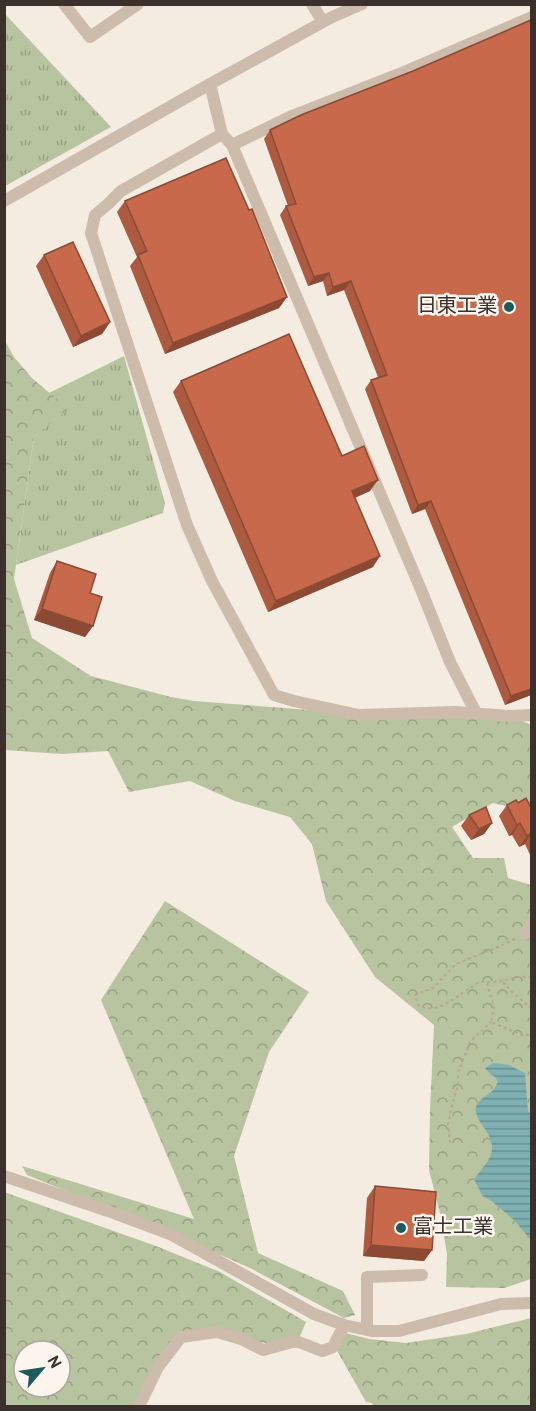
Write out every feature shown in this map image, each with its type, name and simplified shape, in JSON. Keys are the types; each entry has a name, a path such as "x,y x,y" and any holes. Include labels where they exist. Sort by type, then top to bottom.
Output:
{"street":[{"path":"64,4 90,37 138,4"},
{"path":"312,4 323,22"},
{"path":"4,201 210,84 323,22 362,4"},
{"path":"232,145 292,116 404,72 531,17"},
{"path":"210,84 222,134 232,145 450,662 476,713"},
{"path":"222,134 121,191 94,215 91,233 187,525 212,581 274,695 359,715 455,712 531,715"},
{"path":"525,934 531,923"},
{"path":"4,1176 172,1235 314,1314 344,1325 367,1330 399,1331 501,1304 531,1303"},
{"path":"367,1330 367,1277 422,1275"},
{"path":"139,1407 158,1367 181,1337 217,1332 241,1339 263,1350 296,1341 322,1351 333,1347 344,1325"}],"path":[{"path":"525,934 456,964 433,988 415,995 418,1005 423,1008 437,1008 447,1005 481,982 492,983 525,976 531,978"},
{"path":"502,981 531,1009"},
{"path":"450,1143 448,1124 458,1086 458,1073 470,1042 491,1022 494,1007 487,982"},
{"path":"491,1022 522,1035 528,1035 531,1029"}],"green space":[{"path":"5,14 111,127 4,186"},
{"path":"4,339 14,357 32,378 68,409 34,436 14,579 32,638 91,676 171,697 194,701 375,715 511,716 531,725 531,812 493,803 452,827 473,858 504,858 508,878 531,885 531,1279 504,1288 446,1287 447,1254 429,1170 434,1025 375,977 326,901 312,844 290,817 235,801 190,781 129,792 108,751 62,754 5,750"},
{"path":"124,356 165,503 163,513 16,565 34,436 67,409 49,393"},
{"path":"165,901 309,992 269,1052 234,1156 258,1253 343,1291 355,1315 344,1318 250,1268 27,1175 22,1166 194,1219 101,1000"},
{"path":"4,1192 156,1246 220,1272 306,1322 298,1341 276,1345 208,1332 179,1336 138,1406 5,1406"},
{"path":"531,1318 531,1406 373,1406 372,1403 366,1402 335,1347 346,1333 369,1339 406,1343 466,1334"}],"water":[{"path":"493,1063 509,1065 525,1073 528,1111 532,1115 532,1160 529,1164 532,1169 531,1240 514,1220 482,1195 474,1179 491,1154 491,1141 479,1119 476,1107 498,1082 485,1068"}],"building":[{"path":"531,20 531,689 511,696 431,501 418,505 371,380 387,375 351,281 333,287 329,273 314,277 286,206 296,204 270,130"},
{"path":"226,158 249,210 252,209 287,297 173,343 138,255 147,251 125,201"},
{"path":"73,242 110,322 81,336 44,255"},
{"path":"289,334 342,456 364,446 378,480 352,491 380,556 276,601 181,381"},
{"path":"57,561 96,574 90,593 102,597 93,626 42,609"},
{"path":"526,798 531,808 531,833 527,836 520,823 517,825 507,805 516,800 518,803"},
{"path":"486,807 492,823 479,829 469,815"},
{"path":"375,1186 436,1192 432,1250 371,1245"}],"place":[{"name":"日東工業","path":"509,307"},
{"name":"富士工業","path":"401,1228"}]}
